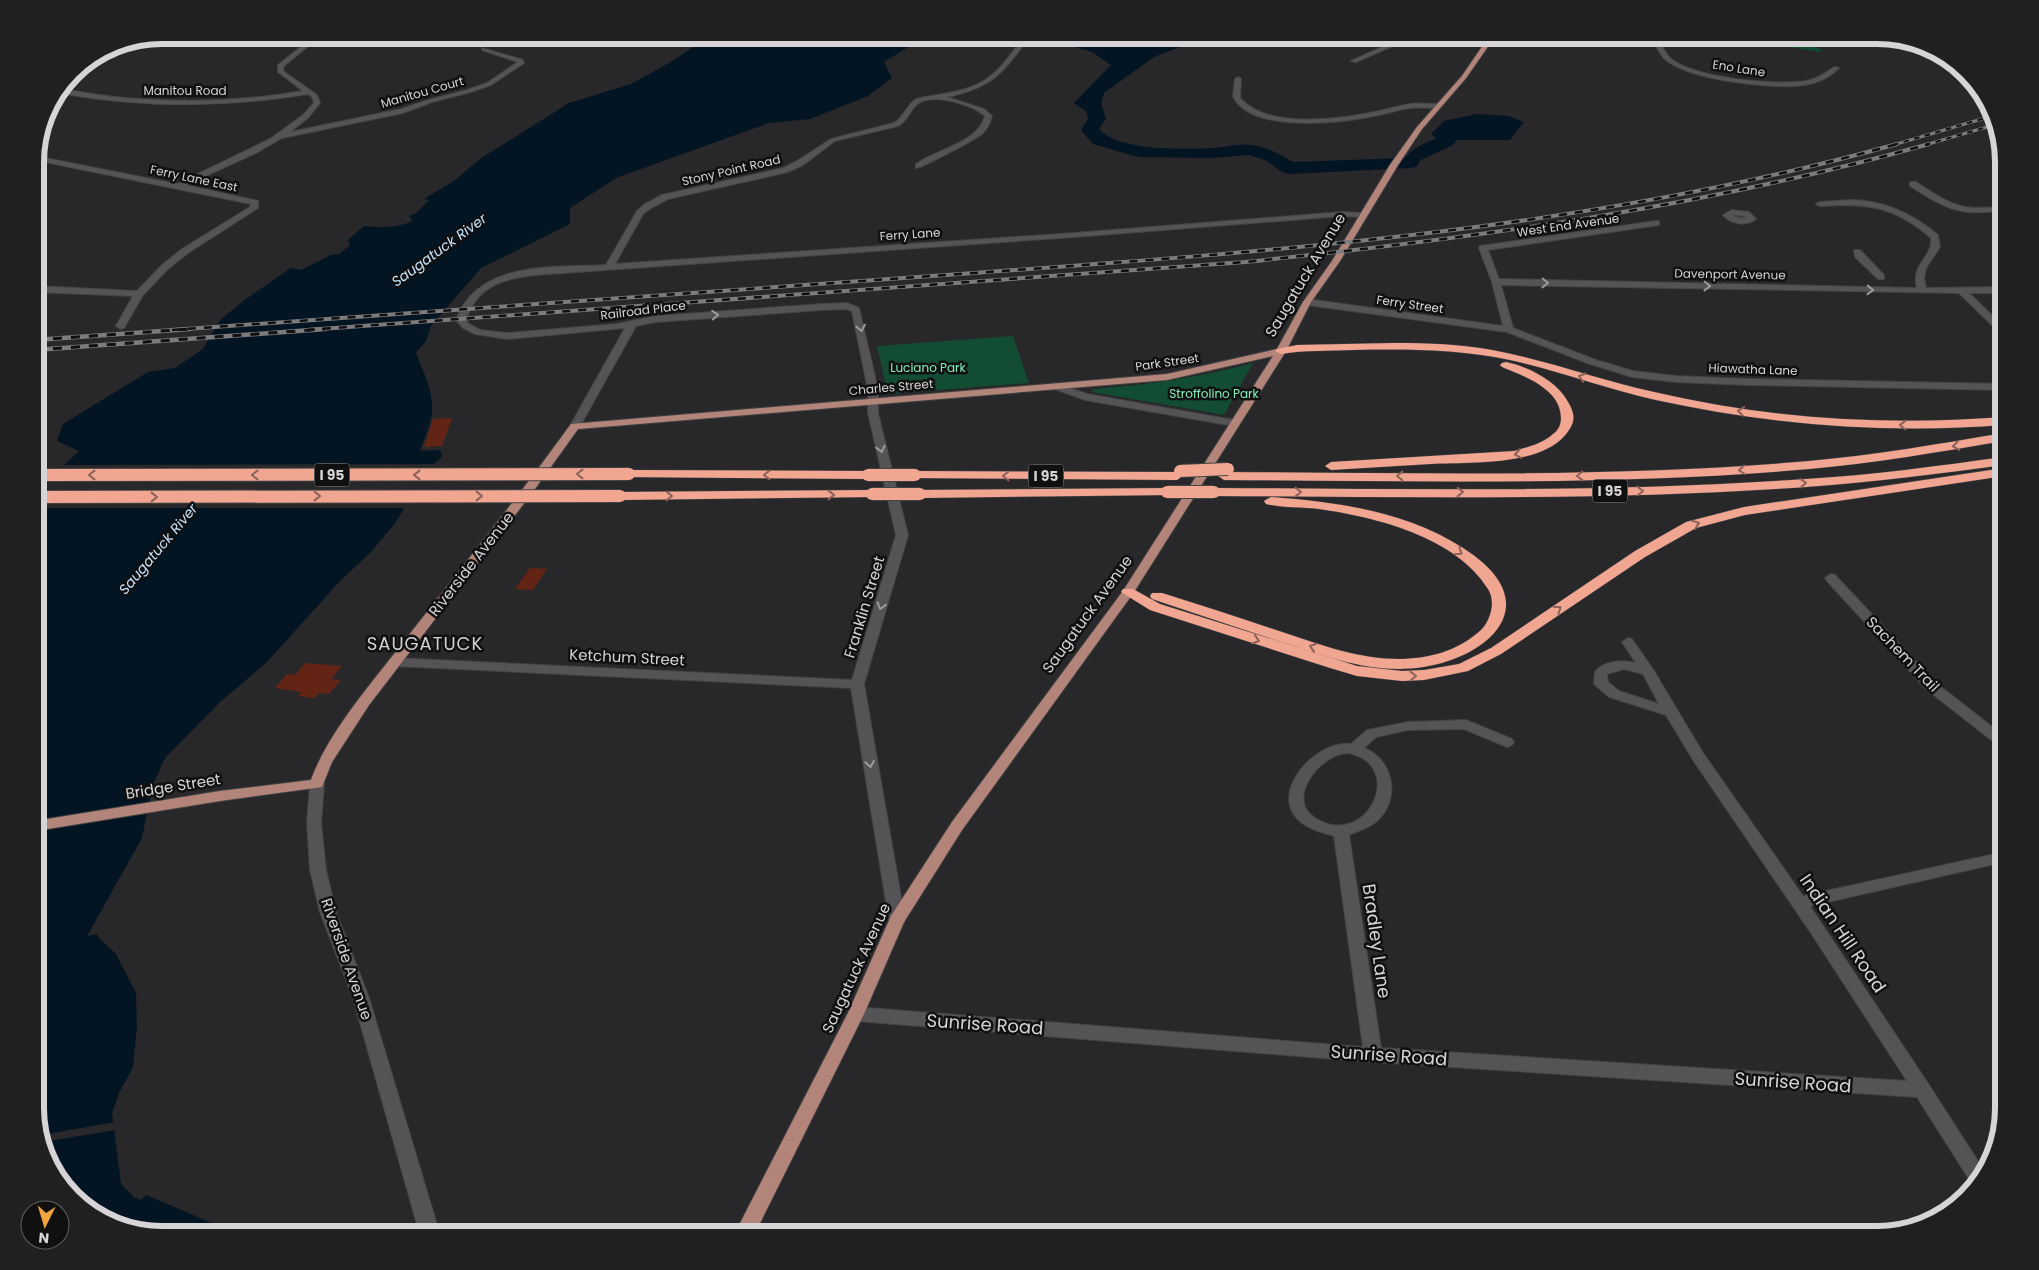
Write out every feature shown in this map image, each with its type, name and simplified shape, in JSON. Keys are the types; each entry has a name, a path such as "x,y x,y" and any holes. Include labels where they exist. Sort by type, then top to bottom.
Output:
{"highway":[{"path":"1281,351 1297,348 1459,349 1507,357 1662,397 1762,414 1827,421 1898,425 1995,422"},
{"path":"1226,472 1515,455 1536,450 1552,442 1564,432 1569,421 1567,408 1552,389 1526,373 1497,362 1444,355 1293,353 1281,351"},
{"name":"I 95","path":"44,475 629,474 1077,476 1226,472 1575,476 1698,472 1840,462 1995,439"},
{"name":"I 95","path":"44,497 620,496 1089,492 1212,495 1595,492 1712,489 1895,476 1995,462"},
{"path":"1128,592 1155,606 1332,664 1381,674 1402,676 1438,674 1463,668 1496,651 1647,550 1691,525 1744,511 1995,473"},
{"path":"1128,592 1160,597 1337,655 1381,663 1418,664 1452,656 1478,643 1495,625 1499,606 1498,597 1491,581 1470,559 1433,537 1393,521 1342,509 1212,495"}],"main road":[{"name":"Saugatuck Avenue","path":"749,1226 856,1014 897,920 957,826 1128,592 1281,351 1307,302 1336,262 1396,163 1437,106 1464,77 1488,44"},
{"name":"Park Street","path":"1056,386 1167,377 1281,351"},
{"name":"Charles Street","path":"575,426 1056,386"},
{"name":"Riverside Avenue","path":"317,784 325,761 341,734 394,662 528,491 575,426"},
{"name":"Bridge Street","path":"44,825 156,806 317,784"}],"street":[{"path":"178,186 283,136 310,113 317,103 315,96 280,71 282,65 309,44"},
{"name":"Stony Point Road","path":"609,267 640,213 665,196 785,170 800,163 833,140 896,125 904,120 913,104 918,100 940,96 988,82 998,74 1021,44"},
{"path":"1354,61 1393,44"},
{"name":"Eno Lane","path":"1662,44 1660,48 1666,58 1689,69 1719,78 1762,84 1798,84 1821,78 1836,68"},
{"name":"Manitou Court","path":"283,136 396,112 478,88 503,77 521,64 521,61 484,49"},
{"path":"1238,80 1236,95 1242,105 1254,113 1276,118 1300,120 1339,119 1364,116 1410,106 1437,106"},
{"name":"Manitou Road","path":"67,92 122,100 193,103 241,102 310,92"},
{"path":"919,166 935,155 962,144 978,134 988,122 989,116 982,110 960,101 940,96"},
{"name":"Ferry Lane East","path":"44,160 255,203 254,208 185,251 165,267 139,294 121,326"},
{"path":"1913,184 1954,209 1974,211 1995,209"},
{"path":"1820,204 1868,203 1877,205 1926,229 1935,237 1936,247 1919,271 1918,280 1922,292"},
{"name":"Ferry Lane","path":"468,303 484,287 506,276 535,272 1074,235 1342,214 1363,215"},
{"name":"West End Avenue","path":"1496,282 1483,248 1656,223"},
{"path":"1857,252 1881,278"},
{"path":"1496,282 1509,330"},
{"name":"Davenport Avenue","path":"1496,282 1963,292"},
{"path":"44,289 139,294"},
{"path":"1963,292 1995,290"},
{"path":"1963,292 1995,323"},
{"name":"Ferry Street","path":"1307,302 1509,330"},
{"name":"Railroad Place","path":"468,303 462,317 462,322 474,331 495,336 515,336 632,324 656,319 837,306 851,307"},
{"name":"Franklin Street","path":"851,307 856,310 859,319 873,401 873,413 902,535 858,684 897,920"},
{"name":"Riverside Avenue","path":"575,426 632,324"},
{"name":"Hiawatha Lane","path":"1509,330 1593,362 1632,374 1676,379 1995,388"},
{"name":"Charles Street","path":"1056,386 1085,397 1234,423"},
{"name":"Sachem Trail","path":"1831,578 1931,686 1995,736"},
{"name":"Indian Hill Road","path":"1628,642 1648,671 1668,711 1800,903 1923,1090 1975,1173"},
{"name":"Ketchum Street","path":"394,662 858,684"},
{"path":"1648,671 1628,665 1614,665 1601,672 1601,684 1614,694 1668,711"},
{"path":"1356,748 1372,759 1383,772 1384,794 1374,815 1360,825 1341,832 1320,827 1304,818 1296,803 1298,785 1307,769 1335,750 1356,748 1372,733 1408,726 1466,724 1507,742"},
{"name":"Riverside Avenue","path":"317,784 314,823 317,860 328,912 362,998 427,1226"},
{"name":"Bradley Lane","path":"1341,832 1374,1054"},
{"path":"1800,903 1995,859"},
{"name":"Sunrise Road","path":"856,1014 1374,1054 1923,1090"}],"green space":[{"path":"1779,44 1813,44 1822,50 1820,52"},
{"name":"Luciano Park","path":"1013,336 1029,383 888,394 877,346"},
{"name":"Stroffolino Park","path":"1253,363 1224,415 1092,392 1093,389 1174,380"}],"water":[{"name":"Saugatuck River","path":"698,44 913,44 884,62 892,78 868,96 810,119 769,123 616,178 570,208 570,224 481,268 431,326 426,341 416,353 431,394 432,402 431,419 420,451 439,450 442,453 441,458 431,466 395,523 371,552 341,580 266,663 220,702 165,758 152,787 142,838 87,936 97,934 116,954 136,993 137,1027 133,1067 119,1093 112,1113 121,1184 135,1198 141,1200 146,1195 219,1226 147,1225 117,1217 90,1202 78,1192 64,1174 50,1146 44,1116 44,485 79,451 57,441 63,424 148,372 175,368 203,349 220,320 246,299 291,268 301,270 331,255 339,254 350,245 348,240 364,226 389,227 413,221 409,216 416,213 429,200 424,199 454,181 480,159 569,103 631,84"},
{"path":"1065,44 1192,44 1154,57 1104,93 1097,119 1074,103 1111,65 1092,52"},
{"path":"1477,114 1508,116 1524,122 1510,140 1438,140 1431,134 1444,121"}],"pier":[{"path":"437,464 408,508 44,508 44,482 61,465"},
{"path":"115,1122 116,1130 49,1141 47,1134"}],"building":[{"path":"452,418 442,446 424,447 433,419"},
{"path":"530,568 547,569 533,590 515,589"},
{"path":"305,663 342,666 331,679 341,680 329,694 319,693 315,698 298,696 301,692 275,688 287,674 295,675"}],"waterway":[{"path":"1145,44 1131,61 1090,95 1097,119 1090,130 1099,140 1138,152 1212,153 1250,150 1271,156 1289,168 1410,163 1415,156 1447,141"}],"railway":[{"path":"1893,145 1986,118"},
{"path":"1925,145 1989,126"},
{"path":"172,330 1090,265 1323,245 1555,216 1670,197 1784,173 1897,144"},
{"path":"307,330 1245,262 1331,253 1504,231 1675,203 1760,186 1929,144"},
{"path":"44,339 190,329"},
{"path":"44,349 325,329"}],"district":[{"name":"SAUGATUCK","path":"425,643"}]}
